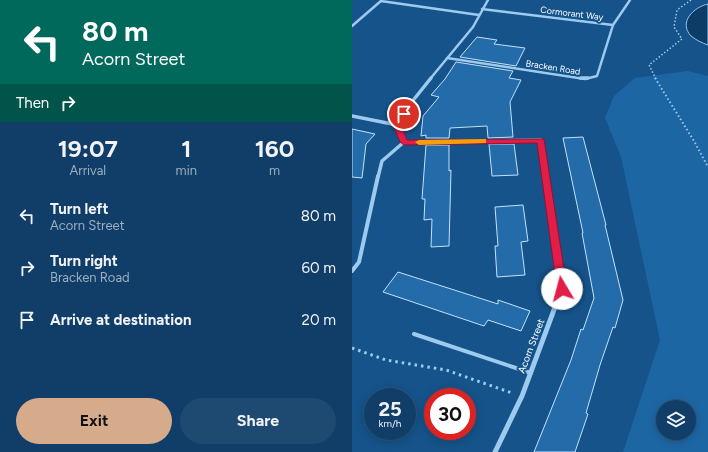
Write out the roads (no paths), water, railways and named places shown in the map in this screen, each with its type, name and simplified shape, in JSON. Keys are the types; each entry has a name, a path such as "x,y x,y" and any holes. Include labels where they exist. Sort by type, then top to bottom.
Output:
{"street":[{"path":"397,125 411,103 473,28 488,0"},
{"name":"Bracken Road","path":"447,58 585,79 597,76 613,25 630,0"},
{"path":"352,26 382,1 479,15"},
{"name":"Cormorant Way","path":"482,9 613,25"},
{"path":"352,116 397,125"},
{"path":"352,271 359,262 382,161 404,142 397,125"},
{"name":"Acorn Street","path":"404,142 541,140 562,289 522,396 495,452"}],"lane":[{"path":"414,334 531,373"}]}
